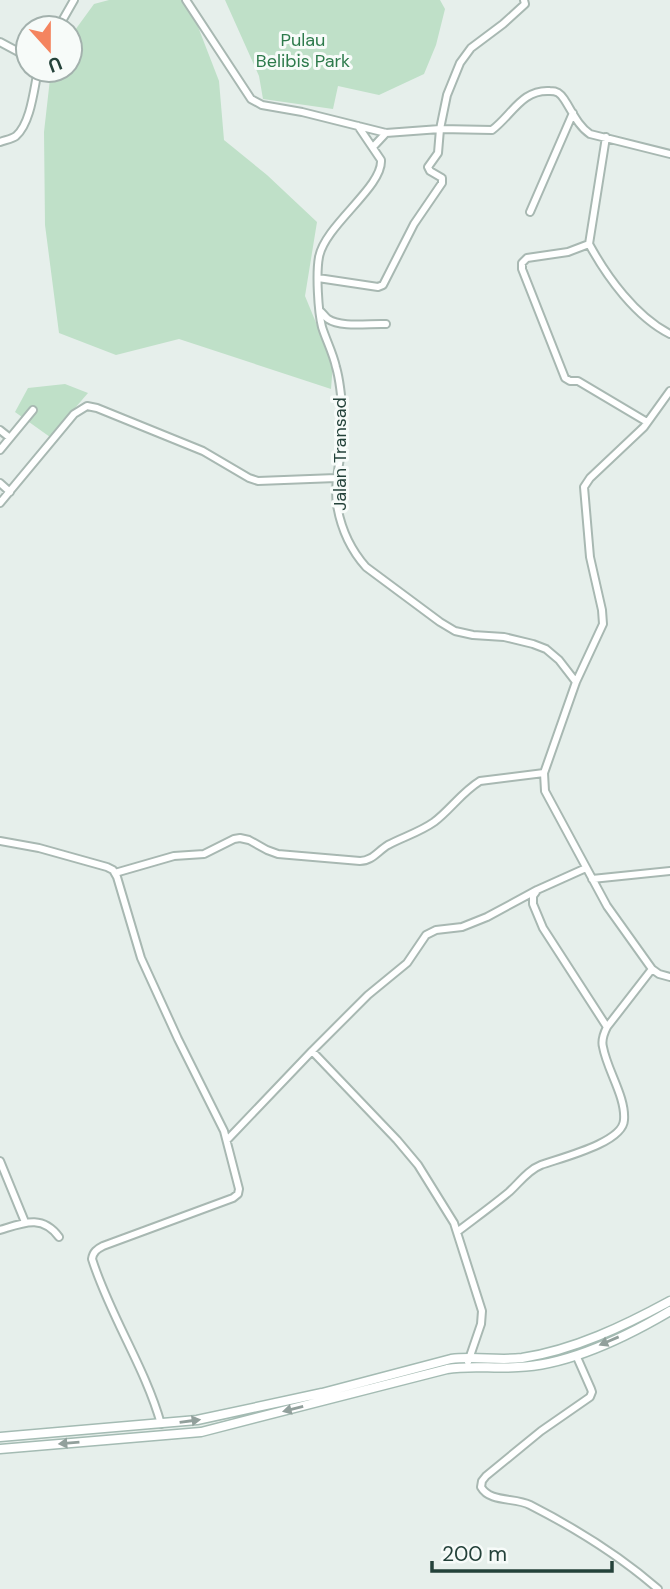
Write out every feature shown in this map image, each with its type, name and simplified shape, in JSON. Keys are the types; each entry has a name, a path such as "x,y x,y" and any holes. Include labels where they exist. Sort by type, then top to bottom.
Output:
{"street":[{"path":"187,0 251,99 262,105 386,132 492,130 523,99 538,92 552,91 562,95 587,132 670,154"},
{"path":"318,278 377,287 383,285 414,224 443,183 442,178 428,167 438,153 447,95 460,62 471,48 503,24 527,1"},
{"path":"0,142 17,135 24,124 35,84"},
{"path":"530,212 572,113"},
{"path":"358,126 373,146 386,132"},
{"path":"606,137 589,244 623,294 656,328 670,334"},
{"name":"Jalan Transad","path":"373,146 381,160 378,174 329,235 319,256 322,327 337,369 343,422 343,444 336,478 342,527 366,567 440,622 455,631 504,637 546,649 559,660 576,682"},
{"path":"589,244 568,252 527,258 522,263 522,269 565,377 570,381 578,381 647,422"},
{"path":"320,310 334,322 386,324"},
{"path":"670,391 647,422 584,487 590,557 603,610 603,624 576,682 544,772 545,791 607,906 652,969 670,977"},
{"path":"0,503 74,415 86,406 203,451 258,481 336,478"},
{"path":"0,450 33,410"},
{"path":"0,430 10,438"},
{"path":"0,483 10,492"},
{"path":"115,873 174,856 204,854 240,838 278,854 368,860 387,846 435,821 480,781 544,772"},
{"path":"0,841 39,848 107,867 115,873 141,958 228,1140 238,1194 103,1246 92,1256 102,1286 161,1424"},
{"path":"228,1140 368,995 407,963 426,935 436,930 462,927 487,917 586,868"},
{"path":"592,879 670,871"},
{"path":"537,890 533,896 533,904 543,928 607,1027"},
{"path":"457,1232 537,1167 576,1154 612,1137 622,1128 624,1120 621,1100 602,1046 603,1036 652,969"},
{"path":"312,1051 418,1165 439,1196 457,1232 482,1311 481,1324 467,1367"},
{"path":"0,1161 25,1222"},
{"path":"0,1230 33,1221 53,1230 59,1237"},
{"path":"0,1437 210,1418 322,1393 441,1361 470,1357 522,1358 563,1348 617,1328 670,1301"},
{"path":"0,1449 201,1432 447,1369 542,1364 576,1355 625,1335 670,1311"},
{"path":"576,1355 591,1389 591,1395 486,1475 481,1487 488,1495 529,1504 595,1542 658,1589"}],"green space":[{"path":"109,0 184,0 190,6 219,81 224,140 267,175 317,222 305,296 333,364 331,389 179,339 116,355 59,333 45,225 44,132 49,84 84,84 84,18 94,4"},
{"name":"Pulau Belibis Park","path":"225,0 440,0 445,9 436,45 424,74 379,95 338,86 333,109 263,99 259,76"},
{"path":"65,384 88,393 50,437 15,412 28,388"}]}
